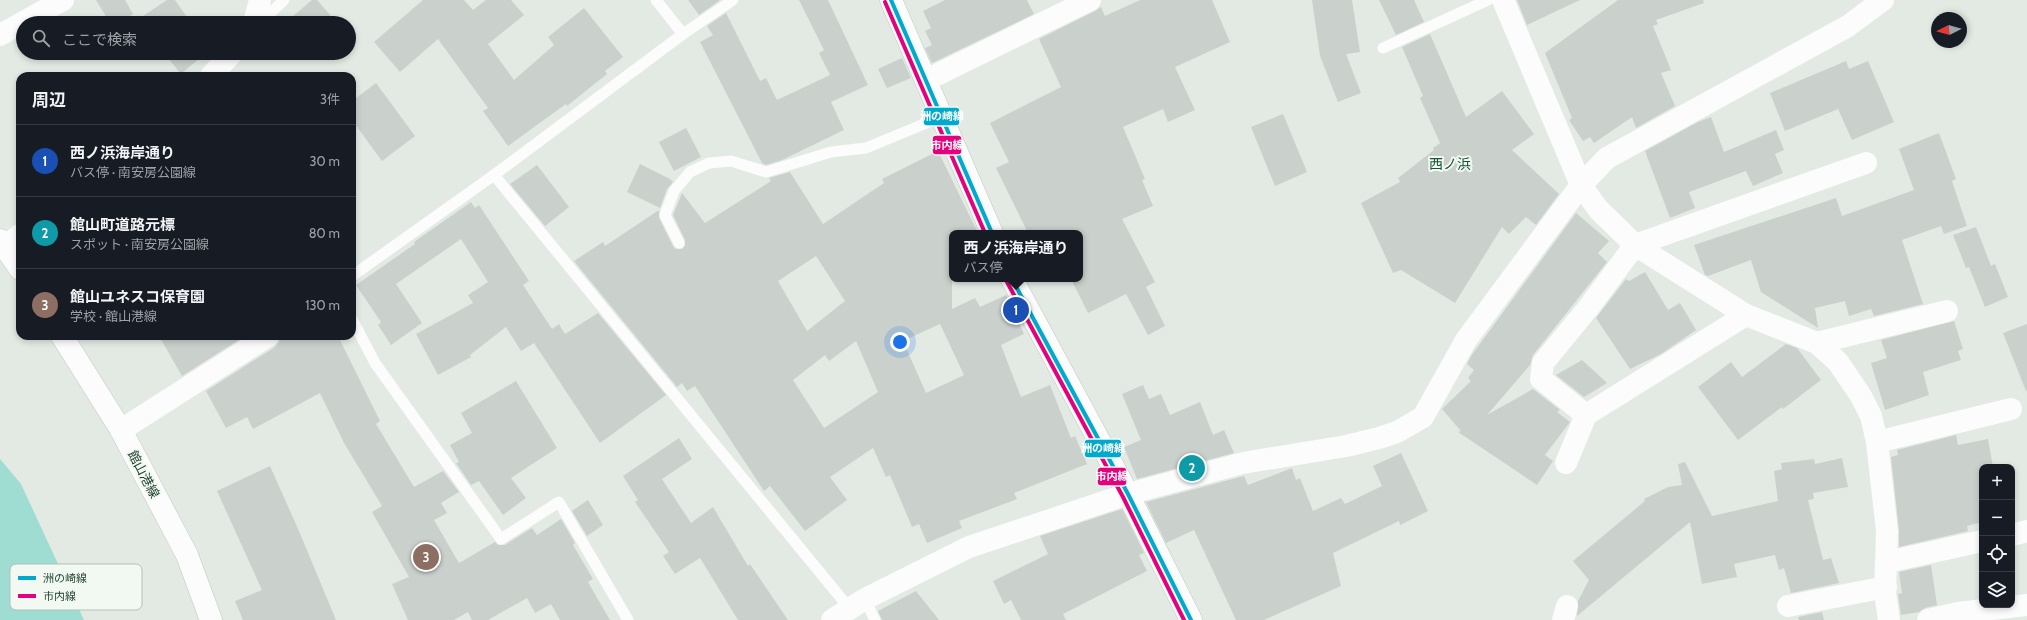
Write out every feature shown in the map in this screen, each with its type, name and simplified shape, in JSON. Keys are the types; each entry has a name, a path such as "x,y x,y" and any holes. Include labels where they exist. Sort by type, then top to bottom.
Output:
{"street":[{"path":"34,16 62,0"},
{"path":"256,16 260,0"},
{"path":"891,0 991,230"},
{"path":"926,80 1090,0"},
{"path":"1502,0 1581,186 1598,209 1635,245 1746,315 1817,343 1838,362 1861,396 1871,416 1876,442 1887,531 1886,587 1889,620"},
{"path":"849,609 969,546 1128,494 1243,463 1346,446 1379,438 1397,432 1423,417 1466,340 1581,186 1607,158 1842,30 1883,0"},
{"path":"0,35 16,26"},
{"path":"215,72 226,60"},
{"path":"1586,414 1541,379 1542,363 1589,307 1635,245 1866,163"},
{"path":"8,240 16,259"},
{"path":"1014,282 1128,494 1191,620"},
{"path":"1817,343 1947,311"},
{"path":"1566,463 1586,414 1746,315"},
{"name":"館山港線","path":"65,340 121,430 187,555 211,620"},
{"path":"121,430 262,340"},
{"path":"1876,442 2012,409"},
{"path":"2015,534 2027,531"},
{"path":"1887,562 1979,542"},
{"path":"1788,606 1886,587"},
{"path":"1928,620 1958,613 2027,605"}],"lane":[{"path":"267,16 284,0"},
{"path":"656,0 683,34"},
{"path":"356,273 494,175 683,34 733,0"},
{"path":"1383,48 1488,0"},
{"path":"679,243 665,215 674,191 690,172 709,163 731,161 766,172 831,152 866,148 941,117"},
{"path":"494,175 849,609 875,620"},
{"path":"356,327 375,363 501,539 559,502 628,620"}],"water":[{"path":"0,459 21,484 58,564 10,564 10,610 79,610 84,620 0,620"}],"building":[{"path":"96,0 125,0 133,14 130,16 106,16"},
{"path":"167,0 175,0 186,16 143,16"},
{"path":"312,0 317,0 331,16 293,16"},
{"path":"423,0 464,0 473,10 486,0 511,0 524,15 488,44 514,80 554,45 548,37 584,8 623,57 605,71 607,74 567,106 566,104 508,146 483,111 488,108 438,39 400,72 374,42"},
{"path":"688,0 719,0 719,1 699,15"},
{"path":"799,0 828,0 868,85 831,102 844,130 782,160 766,165 762,163 700,42 713,35 707,26 726,13 760,81 766,78 777,100 830,75 819,53 824,50"},
{"path":"945,0 1027,0 1034,14 932,63 925,48 932,45 925,31 931,28 923,11"},
{"path":"1140,0 1212,0 1230,42 1175,67 1195,110 1168,122 1163,109 1123,127 1145,179 1142,180 1153,206 1122,219 1155,282 1146,287 1165,326 1148,335 1126,294 1088,313 1072,282 1083,282 1083,230 1027,230 996,168 1009,162 990,123 1061,87 1039,39 1101,7 1105,16"},
{"path":"1312,0 1352,0 1360,52 1346,54 1361,93 1338,102 1320,56"},
{"path":"1379,0 1414,0 1424,22 1396,35"},
{"path":"1517,0 1580,0 1527,25"},
{"path":"1618,0 1703,0 1704,3 1656,20 1658,24 1653,26 1671,70 1661,73 1675,106 1636,128 1632,117 1594,143 1590,137 1583,141 1569,120 1572,118 1545,53"},
{"path":"1430,34 1466,117 1502,91 1534,134 1512,150 1559,194 1536,225 1526,217 1509,234 1502,227 1455,303 1401,270 1393,273 1361,203 1400,182 1398,178 1434,150 1433,148 1440,143 1420,98 1423,96 1402,47"},
{"path":"902,58 911,78 887,88 878,69"},
{"path":"170,60 198,60 183,72 179,72"},
{"path":"1846,61 1849,69 1868,61 1894,122 1852,140 1838,109 1785,131 1770,93"},
{"path":"376,83 415,136 382,161 356,125 356,98"},
{"path":"1283,114 1307,172 1275,186 1251,127"},
{"path":"1711,117 1724,152 1776,130 1784,150 1775,154 1783,173 1753,186 1746,171 1689,192 1695,208 1670,218 1645,151 1698,122"},
{"path":"686,128 701,157 674,171 659,142"},
{"path":"1939,133 1956,179 1952,181 1967,226 1944,234 1941,226 1902,240 1923,304 1874,316 1871,309 1849,316 1845,301 1815,308 1818,328 1761,292 1751,260 1708,276 1705,275 1694,245 1836,198 1842,216 1914,190 1899,149"},
{"path":"938,151 977,230 949,230 949,282 952,282 952,309 975,298 980,307 1006,295 1024,334 1001,345 1021,397 1050,385 1071,438 1075,436 1087,464 1014,493 1017,499 959,521 962,528 927,543 919,524 912,527 890,475 886,477 873,448 830,477 847,500 805,531 770,486 764,491 695,386 687,391 682,383 677,387 574,261 603,242 605,246 659,210 659,218 673,246 676,249 682,249 685,246 685,240 673,215 682,193 705,223 771,181 769,178 790,172 823,224 884,183 882,179","holes":["816,256 845,301 807,331 778,281","940,324 964,375 926,393 903,341","856,341 878,392 824,428 793,380 825,355 829,361"]},
{"path":"640,164 673,182 667,189 660,208 627,192"},
{"path":"537,165 569,207 545,226 510,184"},
{"path":"471,202 475,208 479,205 529,281 523,285 552,329 559,324 565,334 598,313 666,395 600,443 534,343 521,351 506,327 470,355 471,357 438,375 416,334 473,303 468,295 488,282 461,239 396,284 422,323 391,345 378,325 381,322 356,285 415,244 414,242"},
{"path":"1576,213 1609,241 1598,253 1607,262 1533,355 1530,365 1487,415 1533,389 1560,410 1557,412 1570,422 1545,455 1553,461 1537,485 1458,432 1461,431 1442,409 1471,381 1468,378 1474,370 1467,364 1471,356"},
{"path":"1976,227 1991,266 1995,264 2008,297 1985,307 1969,267 1966,268 1953,235"},
{"path":"1645,272 1668,310 1680,303 1696,330 1661,354 1630,369 1596,318 1626,279 1629,281"},
{"path":"1954,321 1963,349 1958,351 1961,360 1923,372 1929,395 1885,410 1871,363 1887,358 1881,340"},
{"path":"2027,324 2027,390 2026,391 2003,333"},
{"path":"161,340 239,340 182,376"},
{"path":"279,340 340,340 380,421 376,424 414,487 443,471 459,492 441,503 447,513 434,520 459,563 495,542 498,545 505,545 532,528 537,535 561,519 575,543 573,545 593,579 588,582 610,620 560,620 551,604 535,613 527,598 488,620 472,620 468,612 454,620 408,620 392,584 409,577 372,512 382,506 344,443 320,393 253,429 247,417 226,428 206,391 275,347"},
{"path":"1786,344 1797,348 1821,380 1783,409 1782,407 1738,440 1698,387 1731,362 1742,377"},
{"path":"1582,360 1607,383 1584,397 1556,375"},
{"path":"516,381 557,448 511,478 526,498 503,515 479,481 471,485 456,463 459,462 450,445 472,433 461,413"},
{"path":"1143,385 1149,399 1161,394 1170,415 1200,402 1213,435 1224,430 1234,453 1137,479 1124,447 1141,440 1122,394"},
{"path":"1956,435 1958,445 1988,439 1992,464 1979,464 1979,523 1967,526 1968,531 1899,547 1899,530 1891,457 1898,455 1897,450"},
{"path":"679,438 692,459 662,479 691,523 713,507 748,566 750,564 788,620 738,620 700,558 675,574 663,556 669,552 635,502 638,500 623,476"},
{"path":"1401,453 1428,511 1400,525 1399,521 1333,553 1341,586 1264,620 1236,620 1194,530 1166,543 1146,502 1244,476 1248,485 1292,468 1296,480 1300,478 1313,511 1341,498 1345,504 1382,486 1373,466"},
{"path":"1842,458 1848,487 1813,493 1814,499 1808,500 1823,560 1831,558 1839,583 1791,593 1784,568 1779,570 1775,555 1734,564 1737,577 1702,584 1690,522 1577,616 1578,601 1589,580 1573,561 1645,501 1644,499 1668,487 1682,485 1678,464 1685,462 1712,516 1778,501 1774,471 1782,469 1781,463 1814,459 1815,464"},
{"path":"270,466 336,620 243,620 235,601 262,590 217,491"},
{"path":"588,500 603,525 587,536 572,511"},
{"path":"1122,509 1144,553 1139,555 1147,571 1063,614 1066,620 1021,620 1011,600 1004,604 993,581 1048,554 1040,536"},
{"path":"1931,565 1937,605 1925,608 1919,612 1901,615 1898,594 1902,593 1899,572"},
{"path":"916,591 939,620 882,620 878,611"},
{"path":"1822,612 1824,620 1799,620 1798,617"}],"transit line":[{"name":"洲の崎線","path":"891,0 991,230"},
{"name":"市内線","path":"885,2 984,230"},
{"name":"市内線","path":"1007,282 1123,497 1184,620"},
{"name":"洲の崎線","path":"1014,282 1128,494 1191,620"}],"place":[{"name":"西ノ浜海岸通り","path":"1016,310"},
{"name":"館山町道路元標","path":"1192,468"},
{"name":"館山ユネスコ保育園","path":"426,557"}],"district":[{"name":"西ノ浜","path":"1450,164"}]}
